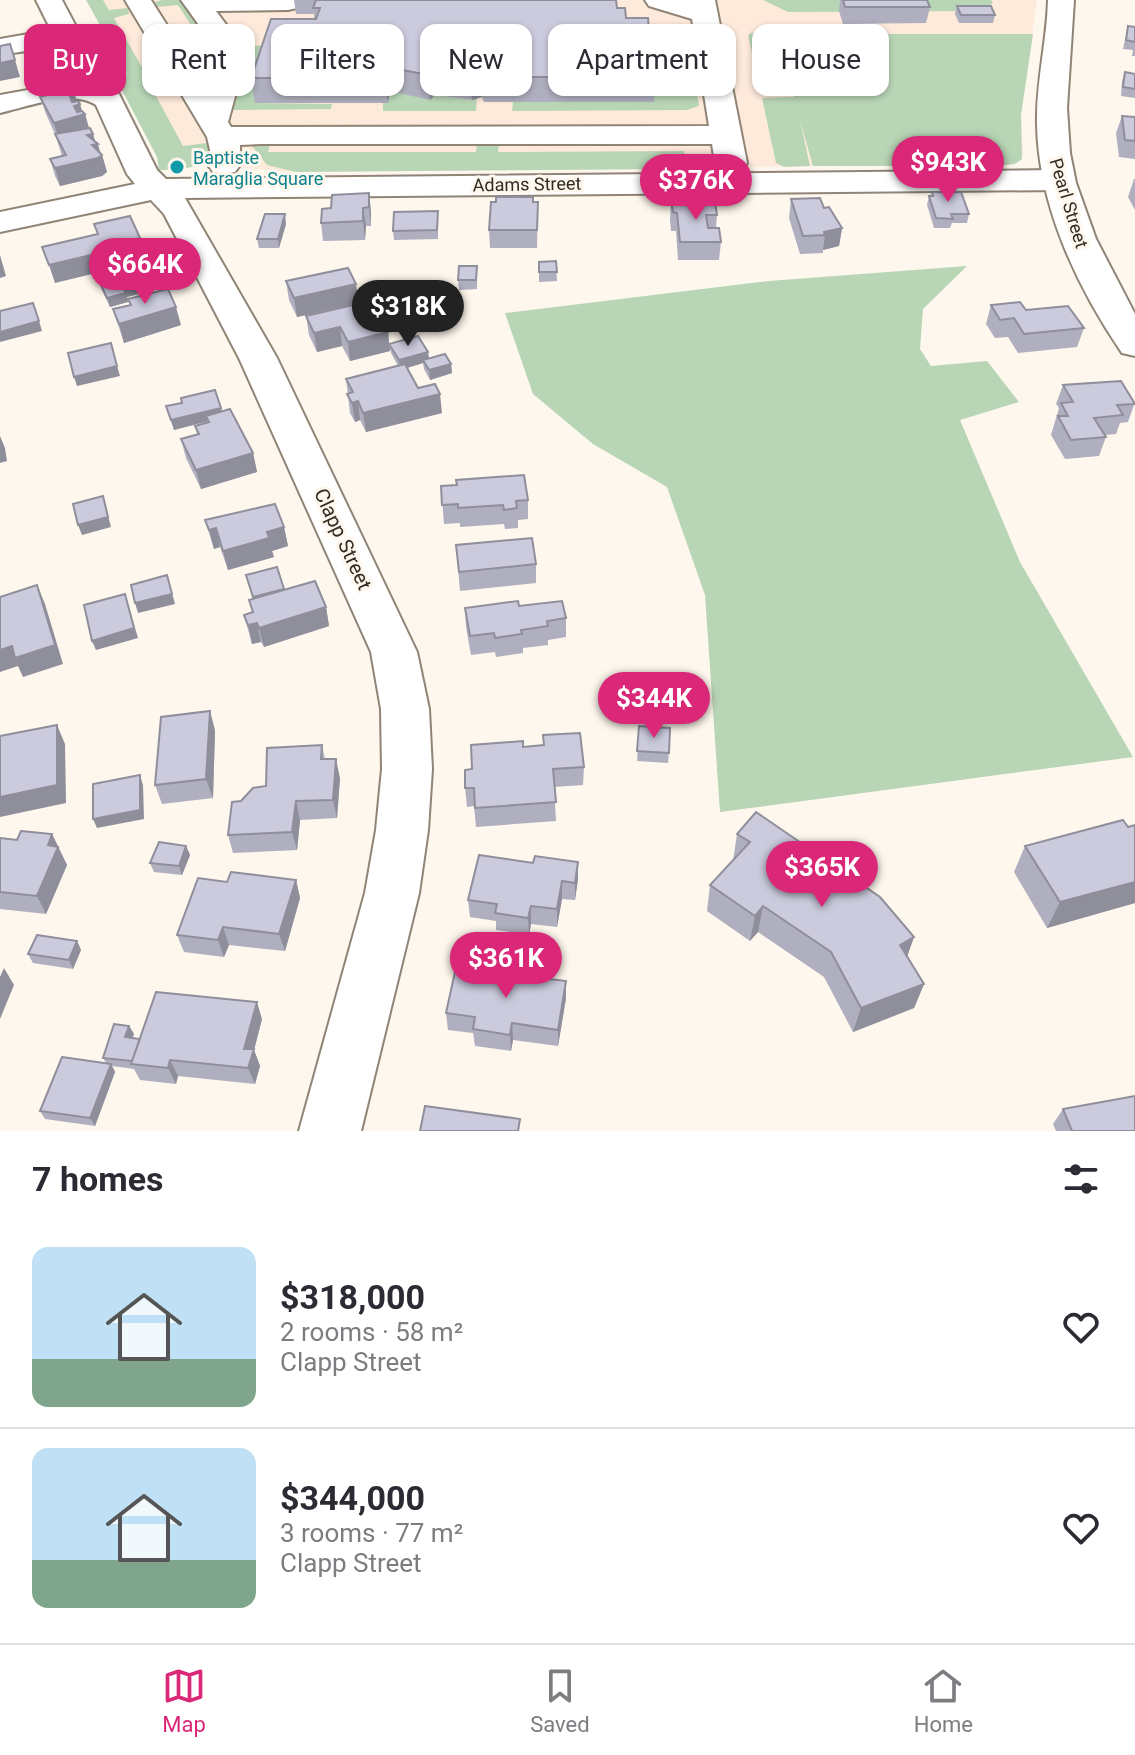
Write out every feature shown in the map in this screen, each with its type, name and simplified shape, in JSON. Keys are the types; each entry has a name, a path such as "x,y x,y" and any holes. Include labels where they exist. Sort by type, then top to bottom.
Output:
{"street":[{"path":"49,0 62,24"},
{"path":"138,0 217,130 225,158 215,187"},
{"path":"217,130 731,161 703,7 658,0"},
{"name":"Pearl Street","path":"1061,0 1062,36 1051,118 1058,180 1080,246 1135,345"},
{"path":"195,2 233,53 217,130"},
{"path":"195,2 288,2"},
{"path":"0,36 24,34"},
{"path":"0,47 24,41"},
{"name":"Clapp Street","path":"0,104 78,90 105,96 143,174 178,210 258,358 381,619 404,685 407,767 403,826 387,911 330,1131"},
{"name":"Adams Street","path":"0,222 159,189 731,161 1058,180"}],"shaded area":[{"path":"86,0 1037,0 1021,115 1023,155 1015,164 290,172 204,164 192,166 147,96 255,96 255,24 142,24 142,88 126,63 126,24 101,24"}],"green space":[{"path":"86,0 103,0 109,10 128,8 129,14 114,18 117,24 99,24"},
{"path":"182,0 198,24 190,24 178,5 156,7 155,2"},
{"path":"763,0 991,0 993,3 980,11 788,12"},
{"path":"752,33 752,53 748,35"},
{"path":"889,34 1033,34 1021,115 1022,159 1015,164 813,166 800,120 810,166 784,167 776,163 762,98 889,96"},
{"path":"126,39 142,67 142,96 156,96 183,146 207,143 211,149 205,163 181,170 159,170 157,157 125,96"},
{"path":"271,45 255,103 332,104 331,109 233,110 238,96 255,96 255,46"},
{"path":"404,94 430,99 434,96 472,100 477,97 476,111 383,111 383,103 388,103 389,96"},
{"path":"565,96 698,96 699,106 687,110 512,111 513,102"},
{"path":"249,142 270,143 268,152 476,152 477,143 499,143 498,152 684,151 687,165 680,169 296,172 267,165"},
{"path":"967,266 923,309 920,349 931,366 987,361 1019,402 960,420 1020,562 1133,757 720,812 705,595 667,487 593,444 533,394 505,313 769,281"}],"building":[{"path":"316,0 616,0 617,8 625,8 626,18 648,18 648,24 548,24 548,77 532,77 532,24 420,24 420,73 404,70 404,24 271,24 271,78 255,78 255,66 271,19 316,19 320,8 313,8"},
{"path":"843,0 927,0 930,7 845,7"},
{"path":"957,6 991,6 995,15 961,15"},
{"path":"1128,26 1135,27 1135,42 1126,40"},
{"path":"10,44 15,60 0,63 0,46"},
{"path":"1125,72 1135,74 1135,89 1123,87"},
{"path":"70,96 72,102 78,101 80,104 74,106 77,112 85,114 54,123 40,97"},
{"path":"1122,116 1135,117 1135,141 1125,140"},
{"path":"90,128 93,134 87,135 98,144 92,145 102,155 55,168 50,159 66,155 55,134"},
{"path":"932,192 961,192 969,214 951,214 953,219 936,218 929,196 933,196"},
{"path":"369,193 369,207 363,208 363,221 321,223 322,209 331,208 332,195"},
{"path":"496,197 533,197 533,202 538,202 537,230 489,230 491,202 496,202"},
{"path":"820,198 824,208 829,207 842,228 824,232 825,235 803,236 791,199"},
{"path":"671,202 715,202 717,215 706,215 708,228 719,228 721,242 680,242 677,213 673,212"},
{"path":"438,211 437,230 393,231 394,212"},
{"path":"265,214 285,214 278,239 257,239"},
{"path":"130,216 140,238 121,242 124,247 49,265 42,247 98,234 94,224"},
{"path":"556,261 557,272 539,272 539,262"},
{"path":"152,264 159,279 123,288 126,293 107,298 98,278 118,270 119,273"},
{"path":"459,266 477,266 476,280 458,280"},
{"path":"348,268 356,284 294,298 286,281"},
{"path":"168,289 176,307 119,324 113,309 131,305 128,299"},
{"path":"1020,302 1026,310 1068,306 1084,328 1024,334 1014,318 1000,320 991,305"},
{"path":"33,303 39,321 0,332 0,311"},
{"path":"353,305 360,318 377,313 388,332 348,342 340,327 314,333 306,316"},
{"path":"418,336 428,352 399,360 389,344"},
{"path":"111,343 117,366 74,377 68,353"},
{"path":"445,354 451,364 429,370 423,360"},
{"path":"405,364 418,388 435,384 440,394 363,413 358,401 352,403 347,394 353,392 346,379"},
{"path":"1121,381 1135,404 1117,405 1123,415 1094,418 1106,437 1071,440 1058,416 1068,416 1061,403 1073,402 1063,385"},
{"path":"215,390 221,408 171,420 166,406 182,403 181,398"},
{"path":"230,409 253,453 196,470 181,439 199,434 195,426 209,422 206,416"},
{"path":"524,475 528,500 516,501 517,508 504,510 503,505 458,508 458,504 442,505 441,486 457,485 456,480"},
{"path":"103,496 108,517 78,525 73,504"},
{"path":"275,504 284,527 267,532 269,538 223,551 216,528 209,530 205,520"},
{"path":"532,538 536,564 459,572 456,545"},
{"path":"277,567 284,589 253,597 246,575"},
{"path":"167,575 172,594 135,603 131,585"},
{"path":"315,581 326,607 259,628 257,623 248,625 244,615 253,612 249,600"},
{"path":"37,585 55,645 15,658 12,646 0,650 0,597"},
{"path":"125,594 134,628 92,641 84,605"},
{"path":"518,601 519,606 562,601 566,618 547,621 548,626 521,630 522,634 495,638 494,633 470,636 465,608"},
{"path":"210,711 206,779 155,785 161,717"},
{"path":"57,725 57,785 0,797 0,736"},
{"path":"639,726 670,728 669,753 637,751"},
{"path":"580,733 584,767 553,769 556,802 475,808 474,788 465,788 465,770 472,769 471,745 523,741 523,747 544,745 543,735"},
{"path":"322,745 321,759 336,759 333,800 296,801 292,832 228,835 232,802 241,801 253,788 266,786 267,748"},
{"path":"140,775 140,810 93,819 93,784"},
{"path":"756,812 880,897 914,937 900,945 924,984 861,1008 831,952 763,906 755,916 710,885 750,842 737,834"},
{"path":"1123,820 1128,827 1135,825 1135,882 1060,902 1025,846"},
{"path":"21,831 52,834 48,845 58,847 37,896 0,892 0,838 17,840"},
{"path":"159,842 186,846 179,866 150,863"},
{"path":"479,855 533,863 535,856 578,862 575,883 562,881 557,909 531,906 528,918 495,913 497,904 468,900"},
{"path":"231,872 296,880 279,934 223,927 218,940 177,935 198,878 227,882"},
{"path":"37,935 77,941 69,960 28,954"},
{"path":"456,967 566,981 558,1030 512,1023 510,1035 473,1029 475,1017 446,1013"},
{"path":"156,992 257,1002 244,1049 254,1049 248,1068 170,1060 168,1068 131,1064"},
{"path":"114,1024 129,1026 125,1037 140,1039 132,1061 103,1058"},
{"path":"62,1057 111,1064 90,1118 40,1111"},
{"path":"1135,1096 1135,1131 1072,1131 1063,1109"},
{"path":"425,1106 520,1119 518,1131 420,1131"}],"place":[{"name":"Baptiste Maraglia Square","path":"177,167"}]}
